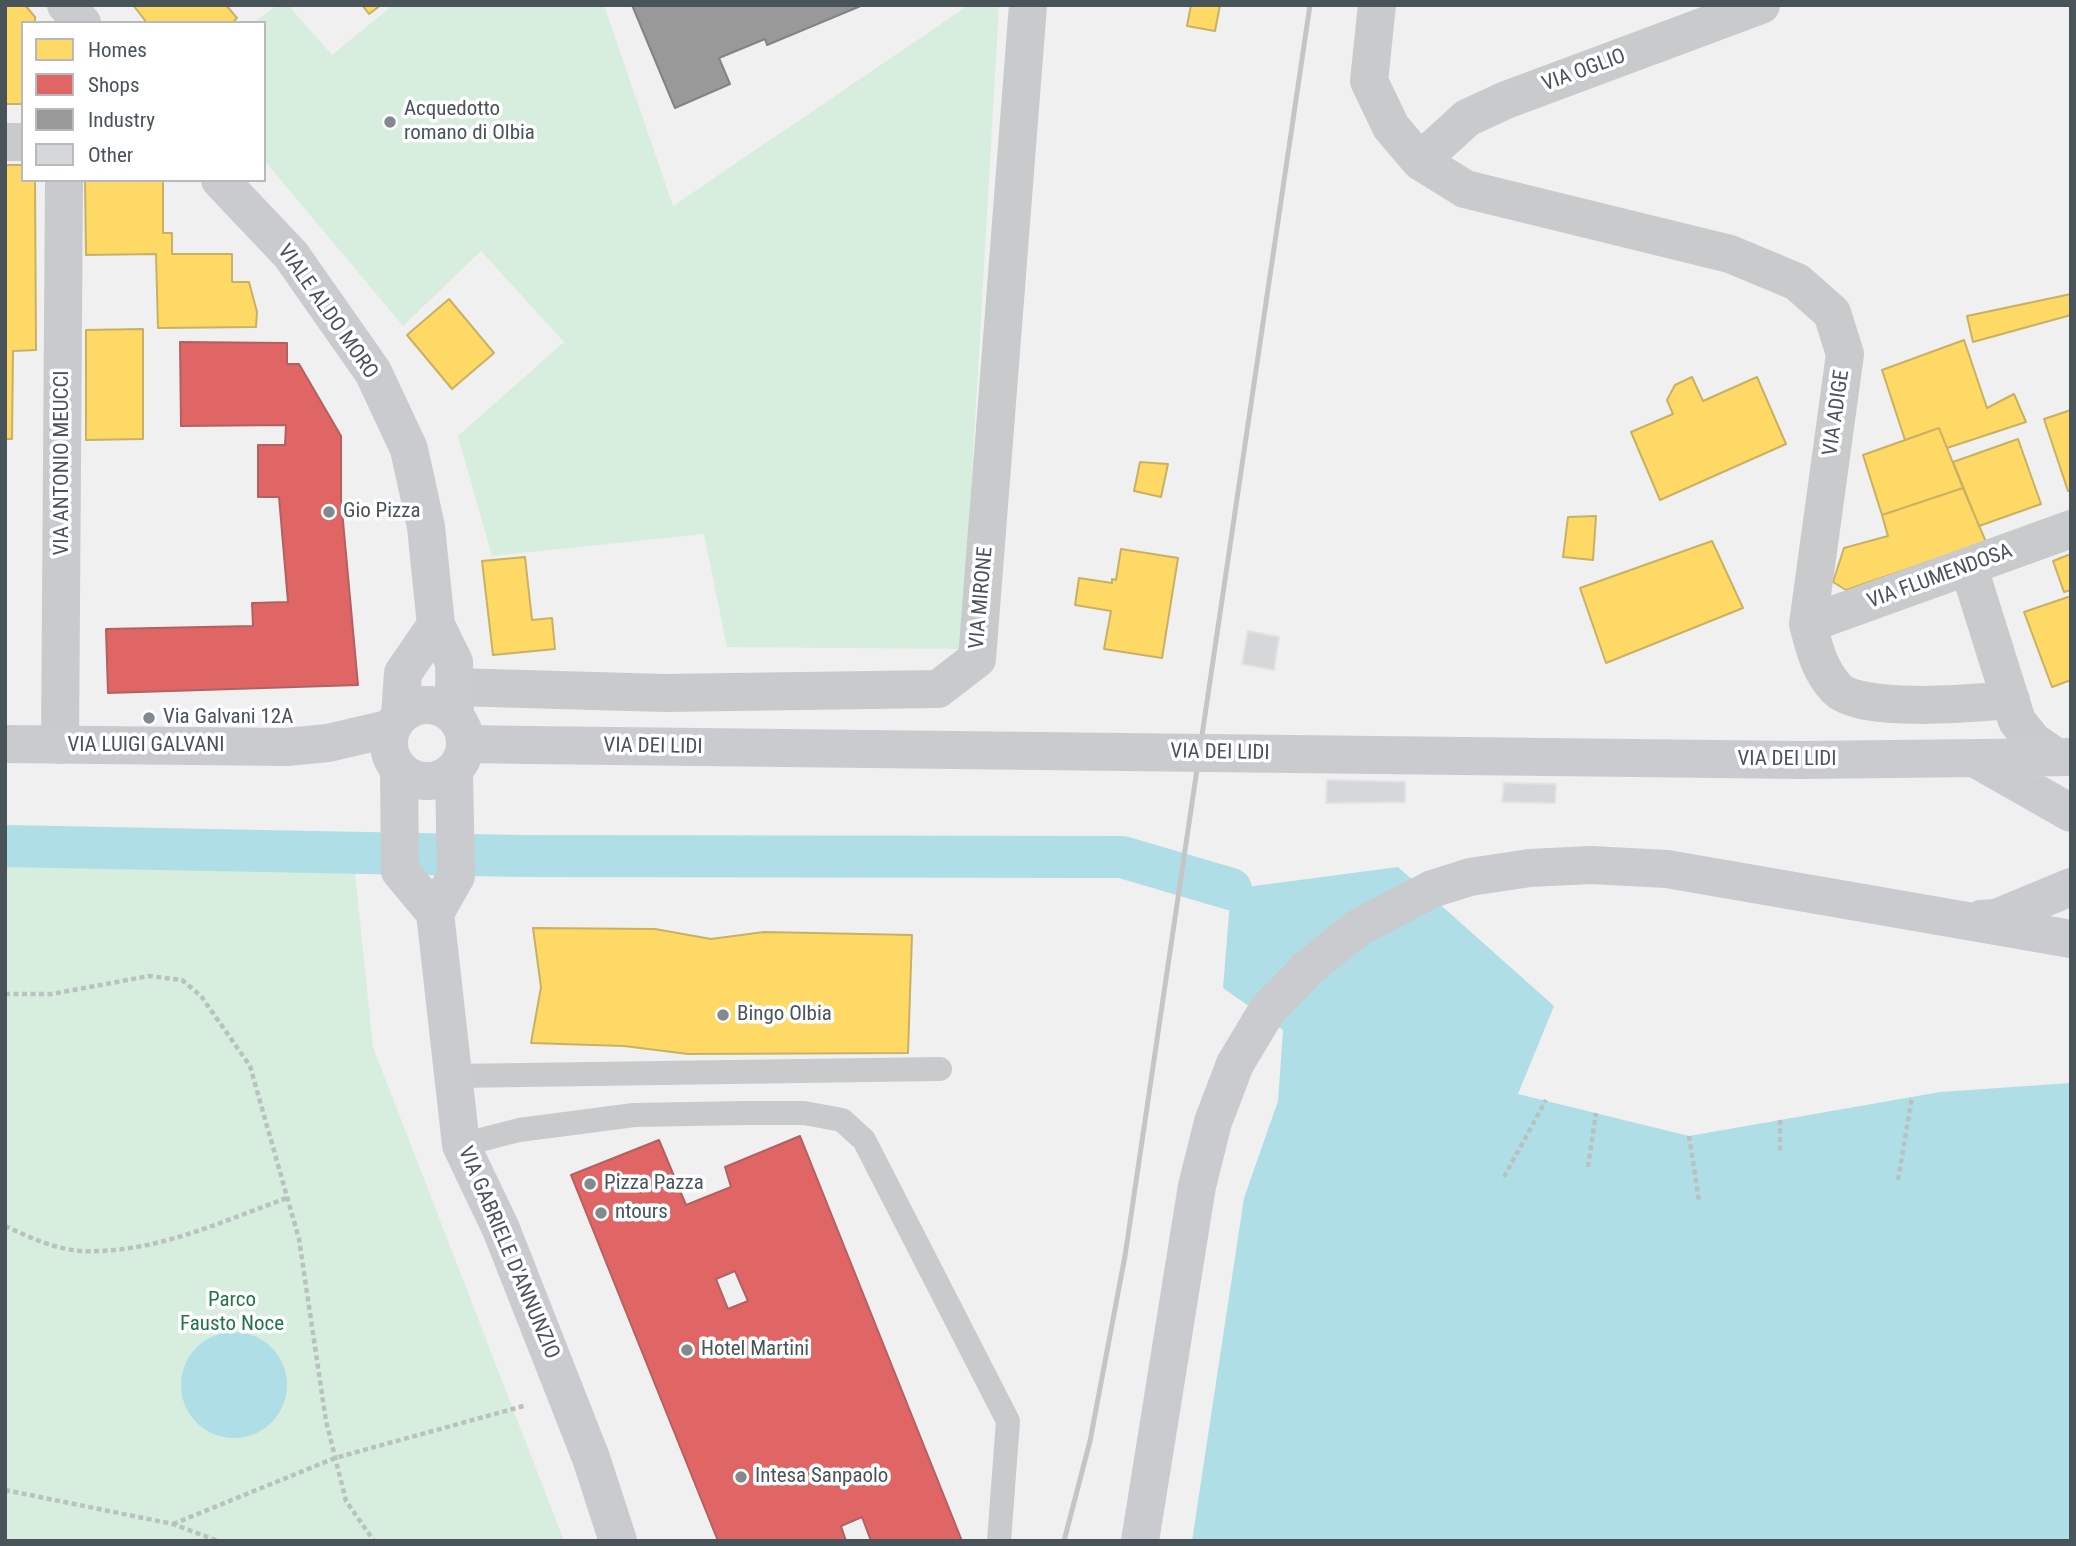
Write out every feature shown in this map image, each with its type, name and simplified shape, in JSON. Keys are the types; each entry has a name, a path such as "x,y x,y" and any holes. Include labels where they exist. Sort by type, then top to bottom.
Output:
{"main road":[{"path":"66,5 80,21"},
{"name":"VIALE ALDO MORO","path":"222,182 291,255 373,372 409,449 426,527 436,625 454,662 457,730"},
{"path":"396,744 411,709 431,705 457,730 456,876 435,913 400,871 396,744 403,673 436,625"},
{"path":"396,744 427,782 439,780 457,730"},
{"name":"VIA DEI LIDI","path":"457,730 529,745 1802,760 2063,757"},
{"name":"VIA LUIGI GALVANI","path":"5,744 287,747 357,763 396,744"},
{"path":"1975,758 2071,813"},
{"path":"1140,1541 1197,1186 1213,1122 1235,1064 1268,1009 1309,967 1359,927 1432,889 1470,877 1530,868 1604,866 1667,869 2071,939"},
{"path":"1972,920 1996,918 2071,887"},
{"name":"VIA GABRIELE D'ANNUNZIO","path":"435,913 461,1145 501,1229 591,1458 618,1541"}],"street":[{"name":"VIA MIRONE","path":"457,730 665,693 939,689 977,659 1028,5"},
{"name":"VIA ADIGE","path":"1377,5 1369,81 1391,127 1420,161 1465,188 1730,254 1797,282 1832,313 1844,354 1808,624 1817,660 1837,690 1874,705 2011,700"},
{"name":"VIA OGLIO","path":"1420,161 1467,118 1506,100 1761,5"},
{"name":"VIA ANTONIO MEUCCI","path":"60,745 64,182"},
{"name":"VIA FLUMENDOSA","path":"1808,624 2071,529"},
{"path":"1969,568 2017,721 2033,741 2063,757"}],"lane":[{"path":"453,1076 940,1069"},
{"path":"461,1145 519,1130 634,1115 804,1113 842,1120 864,1140 1008,1421 999,1541"}],"path":[{"path":"5,994 52,994 149,976 182,980 201,996 250,1066 299,1240 326,1421 346,1501 374,1541"},
{"path":"1898,1180 1912,1097"},
{"path":"1504,1177 1546,1100"},
{"path":"1588,1167 1596,1112"},
{"path":"1780,1120 1780,1152"},
{"path":"1689,1136 1699,1201"},
{"path":"5,1226 43,1243 81,1251 163,1243 287,1198"},
{"path":"173,1524 335,1458 531,1404"},
{"path":"5,1490 173,1524 218,1541"}],"green space":[{"path":"277,5 288,5 332,55 393,5 604,5 673,206 969,5 999,5 962,649 727,647 704,534 492,556 458,436 564,342 481,251 403,326 266,162 266,21 257,21"},
{"name":"Parco Fausto Noce","path":"5,864 354,864 373,1047 564,1541 5,1541"}],"water":[{"path":"1398,867 1554,1006 1518,1094 1689,1136 1940,1092 2071,1083 2071,1541 1192,1541 1244,1198 1278,1101 1283,1030 1223,988 1231,889"},
{"path":"234,1332 254,1336 272,1347 283,1365 287,1385 283,1405 272,1423 254,1434 234,1438 214,1434 196,1423 185,1405 181,1385 185,1365 196,1347 214,1336"}],"building: Homes":[{"path":"5,5 25,5 35,17 35,21 21,21 21,104 5,104"},
{"path":"133,5 226,5 237,18 234,21 145,21"},
{"path":"362,5 381,5 369,14"},
{"path":"1191,5 1220,5 1215,31 1187,26"},
{"path":"5,165 21,165 21,182 35,182 36,350 13,351 12,439 5,439"},
{"path":"85,182 163,182 163,233 172,233 172,254 232,254 232,282 249,282 257,312 256,327 158,328 156,254 86,255"},
{"path":"2071,294 2071,315 1973,342 1967,316"},
{"path":"449,299 494,353 452,389 407,335"},
{"path":"143,329 143,439 86,440 86,330"},
{"path":"1964,340 1987,408 2014,394 2026,422 1947,448 1939,428 1905,440 1882,370"},
{"path":"1692,377 1703,401 1757,377 1786,444 1660,500 1631,432 1673,414 1667,400 1675,385"},
{"path":"2071,410 2071,490 2068,491 2044,419"},
{"path":"1939,428 1963,488 1882,515 1863,455"},
{"path":"2018,439 2041,504 1979,526 1953,462"},
{"path":"1140,462 1168,464 1161,497 1134,491"},
{"path":"1963,488 1986,542 1846,590 1833,582 1844,548 1888,536 1882,515"},
{"path":"1596,516 1593,560 1563,557 1568,517"},
{"path":"1712,541 1743,608 1606,663 1580,588"},
{"path":"1121,549 1178,558 1162,658 1104,649 1111,611 1075,605 1079,578 1112,583 1112,579 1116,580"},
{"path":"2071,554 2071,590 2064,592 2053,561"},
{"path":"525,557 532,620 552,618 555,649 493,655 482,561"},
{"path":"2071,596 2071,680 2052,687 2024,612"},
{"name":"Bingo Olbia","path":"533,928 655,929 711,939 764,932 912,935 908,1053 688,1054 624,1046 531,1043 541,987"}],"building: Shops":[{"path":"180,342 287,343 287,364 299,364 341,436 341,499 358,685 108,693 106,629 253,626 252,603 288,602 279,497 258,497 258,445 285,445 286,425 181,426"},
{"path":"800,1136 962,1541 871,1541 862,1517 841,1526 846,1541 718,1541 571,1175 659,1140 686,1205 731,1187 725,1167","holes":["735,1271 748,1301 728,1309 716,1279"]}],"building: Industry":[{"path":"632,5 863,5 767,45 765,39 719,58 730,84 675,108"}],"building: Other":[{"path":"1248,631 1279,637 1274,670 1242,664"},
{"path":"1327,780 1405,782 1405,802 1326,803"},
{"path":"1504,783 1556,784 1555,803 1502,802"}],"waterway":[{"path":"5,846 521,856 1122,857 1231,889"}],"railway":[{"path":"1064,1541 1090,1441 1125,1256 1310,5"}],"place":[{"name":"Acquedotto romano di Olbia","path":"390,122"},
{"name":"Gio Pizza","path":"329,512"},
{"name":"Via Galvani 12A","path":"149,718"},
{"name":"Bingo Olbia","path":"723,1015"},
{"name":"Pizza Pazza","path":"590,1184"},
{"name":"ntours","path":"601,1213"},
{"name":"Hotel Martini","path":"687,1350"},
{"name":"Intesa Sanpaolo","path":"741,1477"}]}
